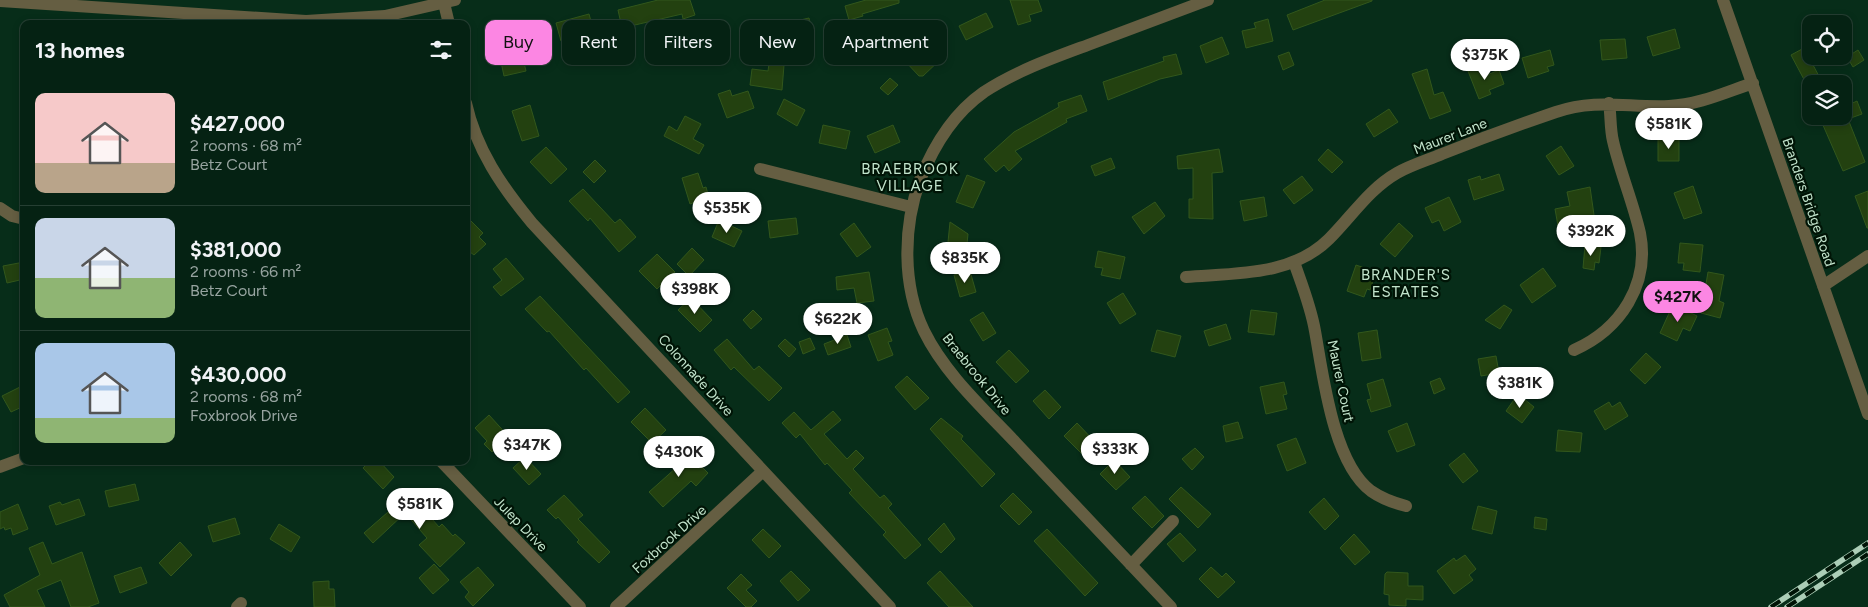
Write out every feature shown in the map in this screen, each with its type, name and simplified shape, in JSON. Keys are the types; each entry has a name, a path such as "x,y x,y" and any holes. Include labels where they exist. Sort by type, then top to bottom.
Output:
{"street":[{"name":"Braebrook Drive","path":"1171,607 974,398 934,348 919,317 911,287 908,259 908,230 912,206 924,170 938,144 964,109 982,94 1006,78 1048,60 1208,0"},
{"name":"Branders Bridge Road","path":"1723,0 1868,414"},
{"path":"0,1 291,20"},
{"path":"322,20 385,16 450,1 449,20"},
{"name":"Maurer Lane","path":"1186,277 1276,268 1294,262 1328,240 1371,193 1398,172 1557,111 1594,103 1670,106 1694,102 1753,83"},
{"path":"1574,350 1604,333 1617,320 1630,302 1641,266 1640,233 1612,139 1610,103"},
{"name":"Colonnade Drive","path":"470,115 478,138 504,189 532,223 890,607"},
{"path":"760,170 912,206"},
{"path":"1,212 20,218"},
{"path":"1823,286 1868,256"},
{"name":"Maurer Court","path":"1294,262 1310,306 1329,407 1352,468 1370,490 1382,497 1406,506"},
{"path":"0,467 20,460"},
{"name":"Julep Drive","path":"445,465 580,607"},
{"name":"Foxbrook Drive","path":"616,607 763,471"},
{"path":"1131,564 1173,521"}],"building":[{"path":"658,0 690,0 695,15 683,19 682,14 656,20 645,20 645,23 635,25 635,20 620,20 618,10"},
{"path":"866,0 899,0 899,3 849,20 845,6"},
{"path":"1010,0 1038,0 1042,11 1029,15 1031,21 1018,25"},
{"path":"1325,0 1372,1 1293,30 1287,15"},
{"path":"986,13 993,27 966,40 959,26"},
{"path":"589,14 591,20 567,20"},
{"path":"1268,19 1273,41 1246,48 1242,31 1256,28 1254,23"},
{"path":"562,21 562,41 561,41 556,23"},
{"path":"1675,29 1680,48 1653,56 1647,37"},
{"path":"1222,37 1229,54 1206,63 1200,46"},
{"path":"1625,39 1627,58 1602,60 1600,40"},
{"path":"1802,49 1802,65 1813,65 1818,75 1802,76 1791,55"},
{"path":"1550,50 1554,65 1547,67 1549,71 1528,78 1522,58"},
{"path":"1858,50 1864,60 1853,67 1852,54"},
{"path":"1289,52 1294,65 1283,70 1278,56"},
{"path":"1176,54 1182,74 1160,79 1108,100 1103,82 1164,61 1163,57"},
{"path":"502,65 524,65 526,71 504,76"},
{"path":"769,65 784,65 782,90 750,85 752,69 768,71"},
{"path":"909,65 935,65 923,76 919,76"},
{"path":"1483,66 1487,75 1499,70 1504,84 1489,90 1491,94 1479,99 1468,71"},
{"path":"1427,69 1434,95 1443,92 1451,111 1430,119 1412,74"},
{"path":"890,78 898,85 888,95 880,88"},
{"path":"730,90 732,96 748,91 754,108 727,118 718,94"},
{"path":"1081,95 1087,111 1066,119 1067,122 1015,151 1022,159 1009,171 1004,165 996,172 984,159 1014,132 1059,107 1058,103"},
{"path":"784,99 805,110 797,126 777,114"},
{"path":"1857,101 1862,114 1852,118 1852,103"},
{"path":"530,105 539,136 522,141 512,111"},
{"path":"1389,109 1398,122 1374,137 1366,124"},
{"path":"685,116 701,124 693,139 704,145 699,154 664,136 669,126 677,131"},
{"path":"823,125 850,131 846,149 819,143"},
{"path":"893,125 900,142 875,153 867,136"},
{"path":"1823,125 1850,125 1865,162 1843,171"},
{"path":"1658,138 1679,138 1679,161 1658,161"},
{"path":"1561,146 1574,166 1559,175 1546,156"},
{"path":"546,147 567,169 551,184 530,162"},
{"path":"1219,149 1223,172 1212,173 1213,219 1189,218 1189,199 1193,199 1193,168 1178,169 1177,156"},
{"path":"1328,149 1343,162 1332,173 1318,160"},
{"path":"1111,158 1115,168 1095,176 1091,166"},
{"path":"595,160 606,171 594,183 583,172"},
{"path":"698,173 703,188 706,187 709,198 690,204 682,178"},
{"path":"1499,174 1504,190 1474,200 1468,180 1480,176 1481,180"},
{"path":"967,175 985,182 973,208 956,202"},
{"path":"1302,176 1313,190 1294,204 1283,190"},
{"path":"1693,186 1702,213 1684,219 1674,193"},
{"path":"1590,187 1594,215 1591,216 1593,226 1575,230 1574,222 1558,226 1555,209 1570,206 1567,192"},
{"path":"583,189 615,223 620,219 636,237 619,252 590,218 588,221 569,201"},
{"path":"1868,191 1868,228 1867,228 1855,196"},
{"path":"1264,197 1267,216 1244,221 1240,201"},
{"path":"1449,197 1461,222 1444,231 1439,220 1432,223 1425,208"},
{"path":"1155,202 1165,216 1144,234 1132,217"},
{"path":"796,218 798,234 770,238 768,221"},
{"path":"470,220 483,233 479,237 486,244 474,255 470,252"},
{"path":"719,220 742,231 734,247 712,237"},
{"path":"950,222 968,234 966,254 947,252"},
{"path":"854,223 871,247 857,257 840,234"},
{"path":"1399,223 1413,236 1395,257 1380,244"},
{"path":"1680,243 1703,245 1700,272 1683,270 1684,263 1678,263"},
{"path":"1585,245 1601,247 1599,263 1595,262 1594,270 1583,268"},
{"path":"692,248 704,260 689,276 677,264"},
{"path":"1098,251 1125,257 1120,279 1101,275 1103,268 1095,267"},
{"path":"657,254 675,272 657,289 639,271"},
{"path":"506,258 524,279 501,296 493,287 502,280 493,269"},
{"path":"20,263 20,280 7,283 3,266"},
{"path":"1356,265 1376,272 1370,290 1367,289 1364,297 1347,291"},
{"path":"1543,268 1556,286 1532,303 1520,285"},
{"path":"970,271 976,292 960,297 954,275"},
{"path":"869,272 874,301 857,303 854,288 837,290 836,277"},
{"path":"1708,272 1724,275 1719,301 1724,303 1720,318 1701,313 1707,290 1705,290"},
{"path":"1123,293 1136,314 1120,324 1107,303"},
{"path":"540,296 630,392 618,403 586,368 584,370 549,331 547,332 525,309"},
{"path":"691,298 712,320 700,332 678,310"},
{"path":"1504,305 1512,310 1500,329 1485,320"},
{"path":"1677,306 1697,316 1690,331 1683,328 1677,341 1660,333 1670,311 1674,313"},
{"path":"753,310 762,319 751,329 743,320"},
{"path":"1251,310 1277,313 1274,335 1248,332"},
{"path":"983,312 996,333 983,341 970,320"},
{"path":"1226,324 1231,339 1209,346 1204,331"},
{"path":"887,328 892,341 888,342 893,355 878,361 868,335"},
{"path":"1157,330 1181,336 1175,357 1151,351"},
{"path":"1377,330 1381,358 1362,361 1358,333"},
{"path":"847,335 851,347 828,355 824,344"},
{"path":"810,338 815,349 803,354 799,342"},
{"path":"727,339 754,370 759,366 782,388 769,401 734,367 731,370 714,350"},
{"path":"785,339 796,349 789,357 778,346"},
{"path":"1009,350 1029,371 1016,383 996,362"},
{"path":"1646,353 1661,367 1645,384 1630,370"},
{"path":"1496,356 1499,373 1481,376 1478,359"},
{"path":"907,376 929,398 915,410 895,387"},
{"path":"1440,378 1445,389 1434,394 1430,382"},
{"path":"1383,379 1391,406 1371,412 1367,400 1371,399 1367,384"},
{"path":"1284,382 1287,394 1283,395 1287,409 1266,414 1260,387"},
{"path":"20,387 20,408 11,412 2,396"},
{"path":"1045,390 1061,407 1049,419 1033,401"},
{"path":"1518,394 1534,407 1522,423 1506,411"},
{"path":"1609,402 1612,407 1620,402 1628,416 1605,430 1594,411"},
{"path":"645,408 666,430 652,443 631,422"},
{"path":"833,411 841,420 824,434 847,459 856,450 864,458 853,469 880,498 884,495 892,504 888,508 921,545 905,559 883,535 886,532 849,493 852,490 827,463 825,465 800,434 796,438 782,423 794,412 811,430"},
{"path":"489,415 509,437 492,452 484,444 487,441 475,428"},
{"path":"941,418 963,436 961,439 995,474 982,487 930,429"},
{"path":"1238,422 1243,438 1226,442 1223,426"},
{"path":"1077,423 1097,444 1084,456 1064,436"},
{"path":"1407,423 1415,445 1397,452 1388,431"},
{"path":"1558,430 1582,433 1580,452 1556,451"},
{"path":"1296,438 1306,463 1287,471 1277,445"},
{"path":"688,447 699,458 696,461 708,473 696,486 691,481 663,507 649,492 677,467 673,462"},
{"path":"1195,448 1204,457 1192,470 1182,459"},
{"path":"1464,453 1478,471 1463,483 1449,465"},
{"path":"525,457 541,474 529,485 513,468"},
{"path":"1114,460 1130,477 1116,490 1100,474"},
{"path":"366,465 383,465 394,477 383,489 363,468"},
{"path":"135,484 139,500 109,507 105,491"},
{"path":"1181,487 1211,514 1198,528 1169,499"},
{"path":"412,491 421,500 418,503 439,527 442,524 453,536 455,534 465,543 440,567 419,545 427,538 405,513 373,543 364,533"},
{"path":"1013,493 1032,512 1019,525 1000,506"},
{"path":"564,495 583,515 578,519 610,552 599,563 577,542 579,540 558,517 556,519 547,510"},
{"path":"1145,496 1164,516 1152,528 1132,508"},
{"path":"1324,498 1339,516 1325,530 1309,512"},
{"path":"79,499 85,515 56,525 49,506 60,502 62,505"},
{"path":"18,504 28,529 13,535 11,528 5,530 4,527 0,529 0,512"},
{"path":"1478,506 1497,511 1492,534 1472,529"},
{"path":"1535,517 1547,519 1546,530 1534,528"},
{"path":"235,518 240,534 213,542 208,526"},
{"path":"944,523 955,539 941,553 928,539"},
{"path":"279,524 300,537 291,552 270,539"},
{"path":"763,529 781,546 769,558 752,540"},
{"path":"1047,529 1098,583 1085,596 1034,541"},
{"path":"1180,533 1196,550 1183,562 1167,544"},
{"path":"1354,534 1370,552 1355,565 1340,548"},
{"path":"43,542 52,564 82,552 99,603 88,607 71,607 61,580 37,590 45,607 10,607 4,595 40,575 29,548"},
{"path":"180,542 192,555 171,576 159,563"},
{"path":"1465,555 1476,569 1469,575 1473,580 1454,594 1437,571 1454,558 1456,561"},
{"path":"434,564 449,580 433,594 419,578"},
{"path":"141,567 147,583 120,593 114,576"},
{"path":"478,567 494,585 473,606 465,597 469,592 460,582"},
{"path":"1211,567 1222,577 1226,573 1235,582 1218,598 1199,579"},
{"path":"791,571 810,590 798,601 780,581"},
{"path":"940,571 973,607 949,607 927,583"},
{"path":"1387,572 1408,573 1408,586 1423,586 1423,600 1406,599 1406,606 1389,605 1389,595 1384,594 1385,574"},
{"path":"741,574 752,585 746,590 757,601 751,607 746,607 727,588"},
{"path":"329,581 329,589 334,589 335,607 314,607 313,582"}],"railway":[{"path":"1771,607 1868,543"},
{"path":"1787,607 1868,554"}],"district":[{"name":"BRAEBROOK VILLAGE","path":"910,178"},
{"name":"BRANDER'S ESTATES","path":"1406,284"}]}
